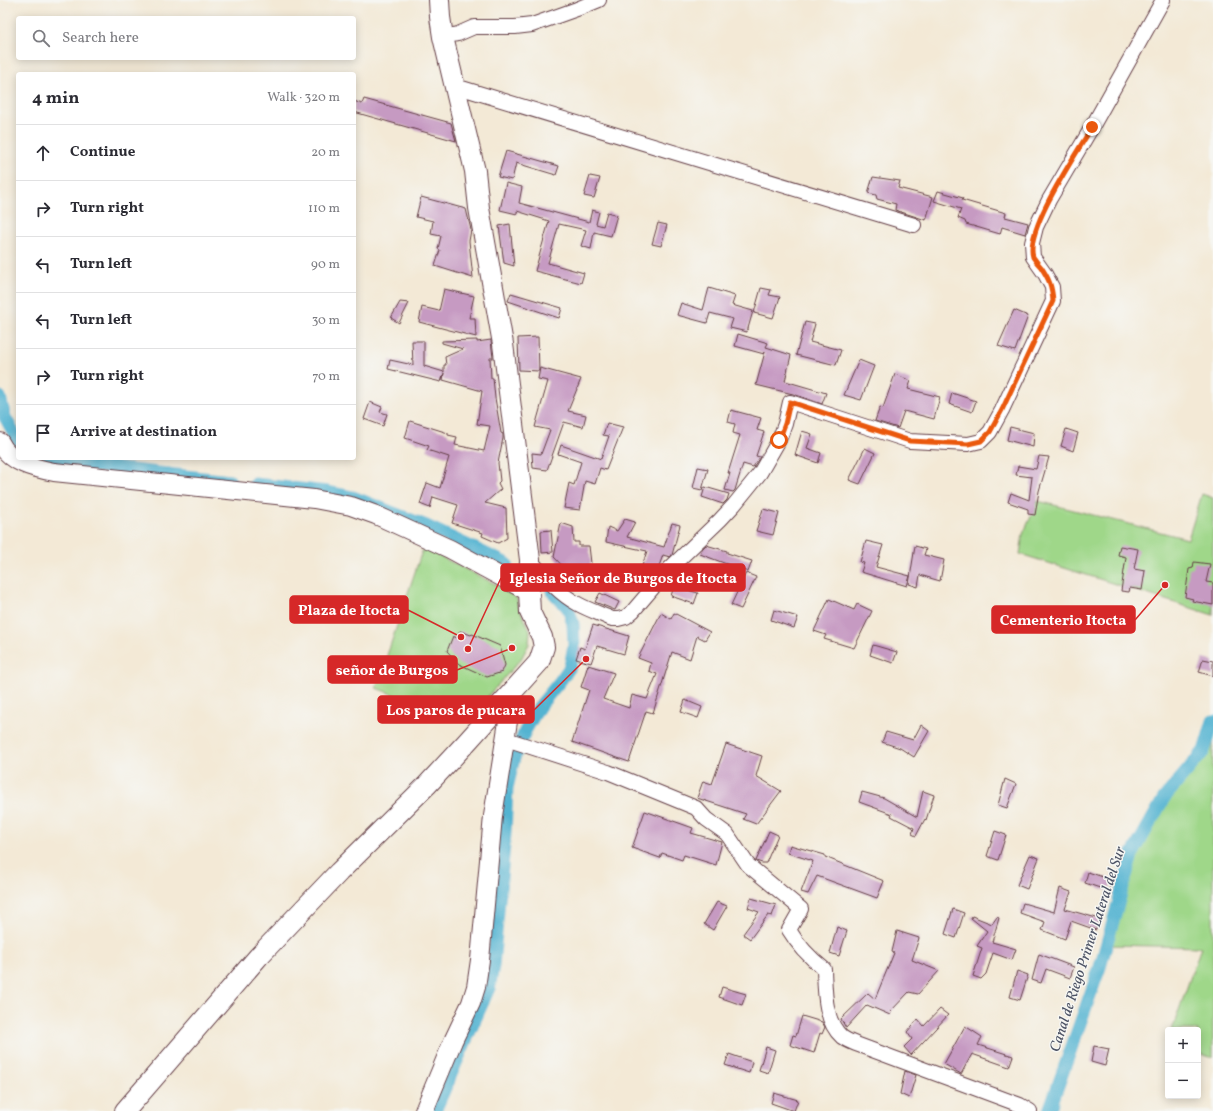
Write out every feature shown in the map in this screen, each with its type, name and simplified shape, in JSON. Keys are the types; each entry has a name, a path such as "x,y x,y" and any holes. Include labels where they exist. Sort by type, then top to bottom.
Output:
{"main road":[{"path":"125,1111 259,956 339,872 426,786 466,743 539,662 544,647 540,632 530,612 530,560 503,344 474,171 443,37 439,0"}],"street":[{"path":"443,37 458,34 474,27 515,27 532,25 571,12 599,0"},
{"path":"530,560 542,575 565,596 577,604 612,619 618,620 626,617 633,611 669,569 720,520 760,473 779,440 785,424 790,402 910,441 968,444 981,441 990,432 1002,410 1053,301 1052,287 1046,274 1034,257 1032,243 1036,227 1049,200 1092,127 1163,0"},
{"path":"455,86 914,225"},
{"path":"0,442 8,454 16,460 39,469 54,472 306,499 351,506 376,515 450,549 529,592"},
{"path":"424,1111 453,1041 471,1003 476,987 480,960 493,816 514,742 513,690"},
{"path":"514,742 608,772 696,808 706,819 727,834 748,865 801,909 789,930 796,942 824,969 825,994 830,1018 835,1029 843,1038 1020,1105 1030,1111"}],"green space":[{"path":"1202,494 1213,498 1213,615 1020,554 1023,534 1038,501 1188,539"},
{"path":"423,548 497,585 516,597 520,610 530,630 529,644 521,659 465,722 376,688"},
{"path":"1213,721 1213,1058 1201,1054 1201,1027 1173,1027 1201,947 1106,945 1132,855 1164,798 1204,751"}],"building":[{"path":"364,99 451,123 456,141 356,113 356,102 362,104"},
{"path":"506,151 559,166 556,175 516,163 512,180 498,177"},
{"path":"590,176 600,178 594,198 584,196"},
{"path":"873,177 900,181 898,188 933,197 926,220 895,210 896,204 877,199 876,195 868,193"},
{"path":"506,183 522,187 519,203 589,222 592,210 599,212 596,224 603,226 607,212 617,215 611,236 594,232 591,249 581,246 586,230 559,224 548,263 584,273 581,283 535,271 549,221 517,211 517,214 500,210"},
{"path":"938,191 1006,213 1005,217 1028,223 1025,234 1002,227 1000,234 966,224 965,221 958,218 961,209 934,201"},
{"path":"421,197 466,209 471,230 469,241 473,278 435,266 440,250 438,249 441,236 431,234 433,221 416,217"},
{"path":"658,223 667,225 661,246 652,244"},
{"path":"510,224 514,266 504,263 499,226"},
{"path":"709,288 735,296 732,305 753,311 747,332 730,328 733,319 710,313 707,323 677,315 681,303 703,310"},
{"path":"761,288 771,290 769,295 780,297 773,318 754,313"},
{"path":"444,289 474,296 469,318 475,318 476,337 419,322 422,307 439,311"},
{"path":"511,293 562,308 559,318 508,301"},
{"path":"400,302 409,303 399,323 391,318"},
{"path":"1014,310 1028,316 1015,351 998,346"},
{"path":"805,322 815,324 810,342 841,350 836,365 796,355"},
{"path":"738,334 768,343 766,347 791,355 785,381 826,393 822,404 793,394 756,385 765,352 764,354 735,346"},
{"path":"538,337 539,371 519,370 518,338"},
{"path":"477,340 477,342 491,340 493,358 490,358 491,378 493,378 501,433 503,434 498,463 500,481 498,483 501,489 485,503 506,508 507,538 498,543 482,536 483,533 452,523 458,505 433,497 430,508 420,504 427,483 440,488 449,457 427,450 429,446 405,438 410,421 457,437 455,445 484,451 490,426 477,424 482,391 443,380 444,373 441,382 388,369 390,360 413,365 412,341 424,341 424,366 444,372 444,365 446,365 445,357 463,349 442,343 442,341"},
{"path":"859,360 874,366 861,400 844,395"},
{"path":"540,368 581,379 568,411 586,415 583,427 564,422 547,470 533,468 532,453 541,454 550,430 535,427 548,381 538,379"},
{"path":"895,374 911,381 908,389 940,397 934,419 904,411 898,428 875,421 880,407 883,408"},
{"path":"952,393 976,401 972,412 949,404"},
{"path":"370,402 382,407 380,412 387,414 383,426 364,419"},
{"path":"731,410 761,418 757,430 764,432 756,456 760,457 753,467 743,464 735,490 733,492 725,490 730,473 728,473 740,435 733,433 735,424 728,422"},
{"path":"607,423 623,427 606,470 600,468 595,484 585,481 580,510 564,508 569,483 574,485 581,462 558,454 561,445 601,459 609,436 603,435"},
{"path":"1010,427 1034,433 1033,447 1007,440"},
{"path":"1066,429 1078,433 1073,451 1061,446"},
{"path":"802,431 812,434 807,448 821,453 818,463 795,455"},
{"path":"865,448 875,453 860,484 849,480"},
{"path":"1039,456 1049,457 1039,491 1035,515 1028,514 1028,509 1008,502 1011,493 1029,500 1032,477 1016,475 1018,466 1036,469"},
{"path":"698,467 708,469 702,490 693,488"},
{"path":"705,487 729,494 727,500 723,504 702,497"},
{"path":"763,509 779,513 773,535 756,531"},
{"path":"625,519 635,522 627,537 664,547 672,523 680,525 672,555 670,557 663,555 658,569 652,575 641,569 647,551 606,542 608,527 617,531"},
{"path":"561,523 573,527 574,542 579,542 579,546 589,546 591,563 585,575 569,573 554,557"},
{"path":"551,530 553,552 542,553 541,531"},
{"path":"866,541 883,545 876,567 910,576 907,586 861,572 864,563 860,562"},
{"path":"706,545 727,551 727,553 752,561 748,572 700,554"},
{"path":"915,546 926,549 924,555 944,560 940,581 920,575 918,587 909,584"},
{"path":"1120,546 1138,549 1134,569 1145,571 1142,590 1130,588 1129,592 1121,591 1126,557 1118,555"},
{"path":"1194,562 1210,564 1206,582 1213,583 1213,605 1192,601 1193,599 1185,597 1189,569 1193,568"},
{"path":"746,573 756,577 741,609 731,605"},
{"path":"674,586 698,593 694,604 671,596"},
{"path":"600,593 619,602 615,610 595,602"},
{"path":"829,599 854,610 857,604 872,611 854,648 824,639 826,635 814,631"},
{"path":"774,610 798,617 794,628 771,620"},
{"path":"661,613 671,619 674,613 710,632 705,640 697,636 690,659 672,652 653,713 646,711 629,762 572,742 589,690 581,687 588,665 614,673 603,699 629,708 632,695 647,699 657,674 649,671 651,663 638,658"},
{"path":"593,625 629,636 624,654 597,646 591,663 576,659 580,647 585,649"},
{"path":"460,631 471,635 472,634 500,646 505,665 502,672 487,677 459,664 447,651 453,636 457,638"},
{"path":"873,645 897,652 893,663 870,655"},
{"path":"1203,659 1213,661 1213,676 1199,672"},
{"path":"685,700 702,707 698,718 681,712"},
{"path":"921,725 929,731 914,757 900,748 882,742 886,732 913,740"},
{"path":"726,744 762,756 756,776 781,791 756,824 743,819 746,814 697,798 703,781 712,784"},
{"path":"1005,779 1016,784 1007,808 998,805"},
{"path":"923,791 934,795 926,820 925,819 916,836 912,834 914,828 891,816 892,814 859,802 862,792 884,798 917,817"},
{"path":"645,811 693,828 691,833 722,842 716,865 684,855 682,860 662,853 660,858 632,848"},
{"path":"769,831 778,835 766,863 762,863 756,861"},
{"path":"995,831 1006,835 998,860 987,856"},
{"path":"790,845 825,855 825,857 884,881 877,898 817,876 808,894 801,892 813,861 788,853"},
{"path":"1030,855 1039,858 1027,889 1017,885"},
{"path":"1088,872 1112,880 1109,891 1085,883"},
{"path":"1060,888 1071,892 1065,909 1100,919 1096,930 1071,921 1065,939 1042,930 1045,922 1020,913 1023,903 1054,912"},
{"path":"751,898 776,905 772,916 768,915 750,939 743,934 759,912 748,908"},
{"path":"717,902 727,906 713,930 704,924"},
{"path":"953,909 964,913 956,938 945,934"},
{"path":"972,916 992,924 997,917 999,918 992,942 1016,949 1012,960 993,953 986,974 981,979 973,976 982,948 977,946 987,931 971,918"},
{"path":"837,927 847,931 839,956 830,953"},
{"path":"897,931 919,938 912,960 939,971 918,994 909,992 890,1012 890,1015 867,1005 846,1028 841,1019 868,993 875,999 894,953 892,952"},
{"path":"1039,954 1074,967 1070,978 1046,969 1041,983 1032,980"},
{"path":"1017,971 1028,975 1020,1000 1010,997"},
{"path":"722,987 746,994 742,1005 719,997"},
{"path":"940,1009 948,1015 911,1055 904,1047 912,1039 907,1032 918,1019 924,1026"},
{"path":"802,1016 822,1022 825,1027 822,1034 820,1033 814,1053 790,1045 793,1035 796,1036"},
{"path":"965,1026 982,1037 978,1045 1013,1056 1009,1067 972,1054 961,1074 944,1064"},
{"path":"1094,1046 1109,1049 1105,1066 1091,1062"},
{"path":"766,1047 775,1050 768,1073 759,1070"},
{"path":"729,1054 752,1062 749,1073 725,1065"},
{"path":"905,1071 916,1075 909,1098 900,1094"},
{"path":"774,1093 798,1100 794,1111 771,1103"}],"waterway":[{"path":"0,397 5,417 16,437"},
{"path":"60,460 88,465 230,481"},
{"path":"255,484 328,492 353,497 424,525 507,564"},
{"path":"435,1111 489,988 493,966 505,834 507,788 514,758 525,731 539,707 570,667 574,645 573,624 568,608 552,591"},
{"name":"Canal de Riego Primer Lateral del Sur","path":"1049,1111 1100,967 1132,855 1164,798 1204,751 1213,721"}],"place":[{"name":"Cementerio Itocta","path":"1165,585"},
{"name":"Plaza de Itocta","path":"461,637"},
{"name":"señor de Burgos","path":"512,648"},
{"name":"Iglesia Señor de Burgos de Itocta","path":"468,649"},
{"name":"Los paros de pucara","path":"586,659"}],"route":[{"path":"779,440 785,424 790,402 910,441 942,444 968,444 981,441 990,432 1002,410 1053,301 1052,287 1046,274 1034,257 1032,243 1036,227 1049,200 1092,127"}]}
